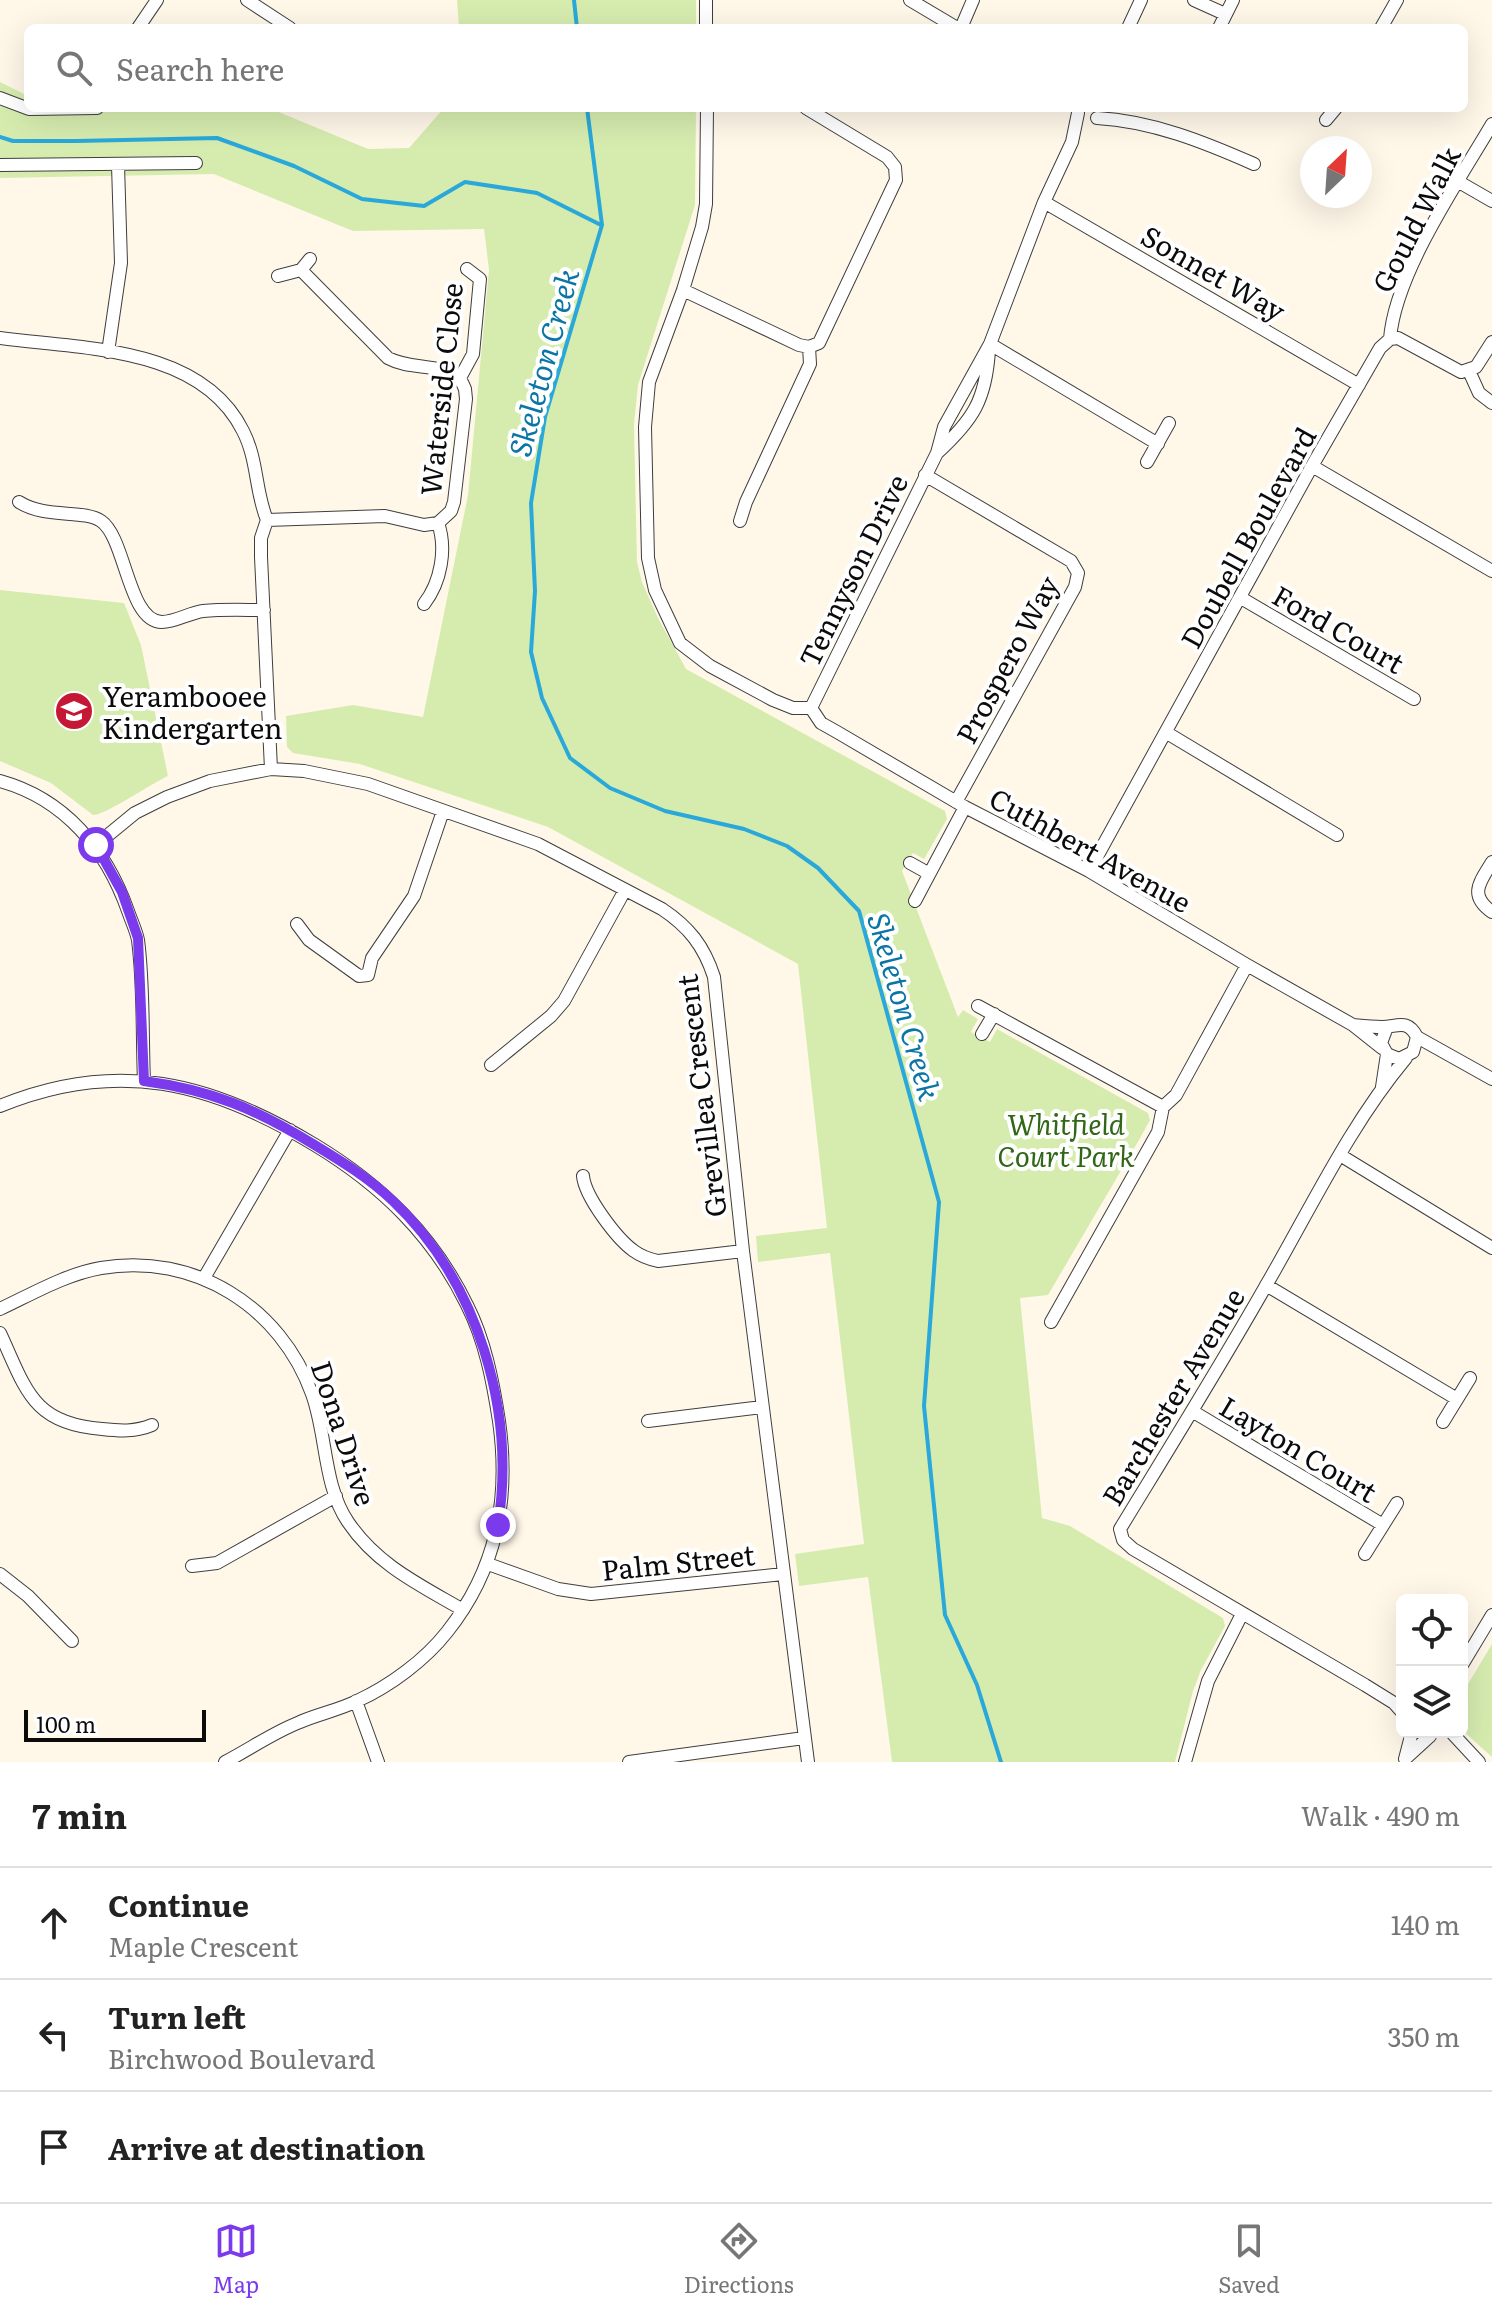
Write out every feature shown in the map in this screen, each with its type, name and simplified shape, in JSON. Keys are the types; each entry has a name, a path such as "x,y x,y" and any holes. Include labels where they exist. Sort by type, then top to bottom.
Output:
{"street":[{"path":"141,24 157,0"},
{"path":"247,0 284,24"},
{"path":"706,0 706,24"},
{"path":"910,0 952,24"},
{"path":"961,24 973,0"},
{"path":"1130,24 1141,0"},
{"path":"1194,0 1225,14"},
{"path":"1221,24 1233,0"},
{"path":"1383,24 1397,0"},
{"path":"0,98 24,107"},
{"path":"707,112 706,204 683,290 649,382 646,412 648,558 655,590 680,643 710,666 773,700 793,708 811,708"},
{"path":"683,290 809,347 819,343 896,180 895,167 887,157 813,112"},
{"name":"Tennyson Drive","path":"811,708 937,453 944,427 990,344 1044,202 1072,142 1077,112"},
{"path":"1079,112 1085,119 1100,113 1204,142 1254,164"},
{"path":"1326,120 1333,112"},
{"name":"Tennyson Drive","path":"1072,142 1100,113"},
{"name":"Gould Walk","path":"1390,339 1394,309 1419,252 1492,124"},
{"path":"0,165 196,163"},
{"path":"108,352 121,263 118,165"},
{"path":"1459,182 1492,201"},
{"name":"Sonnet Way","path":"1044,202 1359,385"},
{"path":"278,276 306,265 388,358 402,366 450,370 460,378"},
{"name":"Waterside Close","path":"424,604 436,582 443,552 438,523 446,518 454,502 466,399 460,378 473,354 480,279 467,269"},
{"path":"0,338 108,352 170,365 214,393 243,430 254,459 260,504 267,520 261,538 261,557 271,769"},
{"path":"1390,339 1398,338 1452,368 1469,371 1476,367 1492,342"},
{"name":"Doubell Boulevard","path":"1089,871 1312,466 1380,348 1390,339"},
{"path":"990,344 1158,444"},
{"name":"Tennyson Drive","path":"937,453 971,418 988,381 990,344"},
{"path":"740,521 810,364 809,347"},
{"path":"1469,371 1479,393 1492,403"},
{"path":"1147,462 1169,423"},
{"path":"1312,466 1492,571"},
{"name":"Prospero Way","path":"925,475 1071,561 1078,573 1075,587 961,804"},
{"path":"732,495 746,502"},
{"path":"19,502 40,512 103,522 111,533 141,607 151,619 164,622 204,611 264,610"},
{"path":"267,520 385,516 424,525 438,523"},
{"name":"Ford Court","path":"1241,598 1414,699"},
{"name":"Cuthbert Avenue","path":"811,708 821,723 961,804 1089,871 1353,1025 1384,1051"},
{"path":"1167,733 1337,835"},
{"name":"Grevillea Crescent","path":"96,845 135,813 210,781 271,769 331,775 368,784 538,844 679,920 697,939 707,955 714,977 743,1251 808,1762"},
{"path":"0,781 38,796 69,818 96,845 122,892 138,938 144,1081"},
{"path":"915,901 961,804"},
{"path":"297,924 309,940 359,976 368,975 372,958 414,896 443,811"},
{"path":"1492,862 1479,885 1478,895 1480,902 1492,912"},
{"path":"910,863 928,873"},
{"path":"491,1065 551,1016 564,1001 625,890"},
{"path":"1051,1322 1158,1132 1163,1107 1176,1095 1247,965"},
{"path":"978,1006 1163,1107"},
{"path":"982,1034 994,1014"},
{"path":"1445,1055 1393,1058 1384,1051 1381,1037 1387,1027 1398,1023 1410,1026 1417,1037 1492,1079"},
{"name":"Cuthbert Avenue","path":"1353,1025 1387,1027"},
{"path":"1410,1055 1417,1037"},
{"name":"Barchester Avenue","path":"1382,1087 1384,1051"},
{"name":"Barchester Avenue","path":"1396,1704 1133,1549 1123,1540 1120,1529 1340,1155 1382,1087 1410,1055"},
{"path":"0,1106 33,1093 74,1085 144,1081 186,1087 254,1110 360,1173 393,1201 426,1237 468,1306 481,1339 495,1398 503,1453 503,1493 488,1564 463,1610 430,1651 389,1682 356,1701 298,1722 225,1762"},
{"path":"204,1278 290,1130"},
{"path":"1340,1155 1492,1248"},
{"path":"583,1176 588,1195 625,1244 646,1258 658,1261 743,1251"},
{"name":"Dona Drive","path":"0,1309 72,1276 102,1268 162,1268 204,1278 243,1300 284,1339 300,1365 313,1396 336,1496 346,1519 381,1560 463,1610"},
{"path":"1266,1285 1457,1399"},
{"path":"0,1333 28,1392 50,1416 78,1427 128,1431 152,1425"},
{"path":"1443,1422 1470,1378"},
{"path":"648,1421 762,1407"},
{"name":"Layton Court","path":"1192,1411 1383,1525"},
{"path":"192,1566 217,1563 336,1496"},
{"name":"Layton Court","path":"1365,1554 1397,1503"},
{"name":"Palm Street","path":"488,1564 558,1589 591,1594 783,1574"},
{"path":"0,1574 28,1596 72,1641"},
{"path":"1189,1761 1208,1681 1242,1614"},
{"path":"1468,1655 1492,1615"},
{"path":"356,1701 378,1762"},
{"path":"629,1762 804,1738"},
{"path":"1405,1760 1412,1738"},
{"path":"1405,1760 1429,1738"},
{"path":"1445,1738 1460,1743"},
{"path":"1456,1738 1479,1762"}],"green space":[{"path":"457,0 696,0 696,24 459,24"},
{"name":"Whitfield Court Park","path":"0,82 24,94 24,112 279,112 368,149 409,148 440,112 696,112 695,205 638,385 634,425 637,562 642,582 686,669 945,811 947,819 924,859 913,853 902,871 958,1017 963,1010 978,1019 971,1032 990,1042 997,1029 1148,1113 1150,1120 1048,1295 1020,1298 1042,1518 1070,1526 1223,1618 1225,1626 1193,1691 1175,1762 892,1762 868,1577 799,1586 795,1554 864,1544 830,1253 758,1262 756,1236 827,1228 798,964 548,827 360,764 293,753 287,747 286,716 353,705 423,717 468,495 489,270 484,229 353,231 214,174 0,178"},
{"path":"0,590 124,603 141,645 168,776 93,815 51,783 0,761"},
{"path":"1492,1644 1492,1757 1468,1735 1468,1684"}],"waterway":[{"name":"Skeleton Creek","path":"574,0 577,24"},
{"name":"Skeleton Creek","path":"588,112 602,225 545,417 531,503 535,591 531,652 542,698 570,758 610,788 665,811 744,829 787,846 818,868 859,911 939,1202 924,1406 945,1615 977,1685 1001,1762"},
{"path":"0,137 13,141 217,138 294,166 362,199 424,206 465,182 537,193 601,225"}],"place":[{"name":"Yerambooee Kindergarten","path":"74,711"}],"route":[{"path":"96,845 122,892 138,938 144,1081 186,1087 224,1098 254,1110 328,1153 360,1173 393,1201 426,1237 448,1270 468,1306 481,1339 495,1398 503,1453 503,1493 498,1525"}]}
